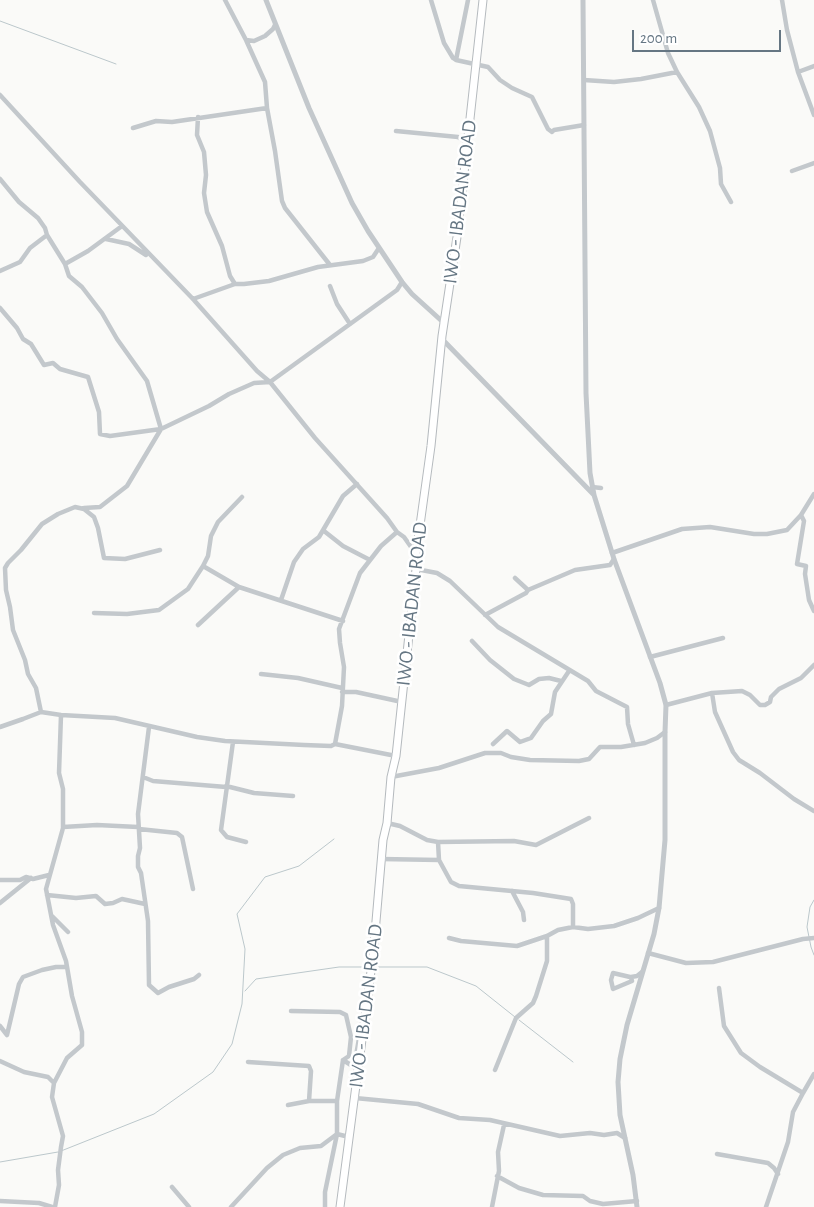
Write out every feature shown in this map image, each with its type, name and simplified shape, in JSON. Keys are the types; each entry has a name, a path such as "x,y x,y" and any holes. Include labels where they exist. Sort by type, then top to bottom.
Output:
{"main road":[{"name":"IWO - IBADAN ROAD","path":"340,1207 373,956 383,840 387,823 391,777 396,756 416,554 432,437 442,339 468,143 475,64 484,0"}],"street":[{"path":"225,0 246,40 264,82 282,201 285,208 330,265"},
{"path":"266,0 338,176 352,203 402,282 412,294 444,323"},
{"path":"431,0 444,43 449,53 456,60 488,67 500,80 532,97 548,129 552,132 554,130 584,125"},
{"path":"456,60 468,0"},
{"path":"497,1176 519,1188 543,1195 583,1196 590,1201 603,1204 637,1204 633,1175 620,1115 618,1082 620,1059 627,1025 654,934 659,908 665,840 666,705 614,559 594,495 590,474 586,392 584,0"},
{"path":"653,0 668,53 677,72 699,107 710,131 720,168 721,184 731,202"},
{"path":"782,0 787,30 798,72 813,113"},
{"path":"246,40 254,41 265,36 275,25"},
{"path":"798,72 814,66"},
{"path":"584,80 614,82 677,72"},
{"path":"0,95 193,299 257,371 270,382 315,438 387,518 397,532 404,537 416,554"},
{"path":"132,128 156,122 172,122 267,108"},
{"path":"198,117 197,135 204,152 206,175 204,193 207,212 222,246 230,276 235,284"},
{"path":"396,131 458,137 468,143"},
{"path":"792,171 814,163"},
{"path":"0,179 19,202 38,218 66,264 69,276 82,286 147,381 161,429 127,486 100,508 75,507 48,518 11,559 6,568 6,590 13,630 22,650 28,674 36,688 41,712"},
{"path":"66,264 106,239 122,226"},
{"path":"0,271 20,262 30,248 47,235"},
{"path":"106,239 129,244 152,257"},
{"path":"193,299 235,284 269,281 318,266 363,261 372,257 379,248"},
{"path":"0,308 17,328 23,339 31,344 44,365 53,363 60,369 88,377 99,412 100,434 110,436 161,429 254,383 270,382 397,290 402,282"},
{"path":"330,286 337,304 350,324"},
{"path":"442,339 594,495"},
{"path":"281,600 294,562 303,549 324,531 343,496 357,484"},
{"path":"592,487 601,488"},
{"path":"612,552 682,529 710,526 754,534 777,533 787,530 802,515 814,494"},
{"path":"94,613 127,614 159,610 188,589 208,556 211,536 218,522 242,496"},
{"path":"81,508 94,517 104,558 126,559 160,550"},
{"path":"802,515 804,521 797,564 806,566 805,574 809,600 814,611"},
{"path":"324,531 343,546 370,560"},
{"path":"335,744 342,706 344,666 339,629 360,573 381,546 397,532"},
{"path":"485,615 526,593 528,590 576,570 610,565 614,559"},
{"path":"203,566 239,587 342,621"},
{"path":"416,569 437,573 450,581 498,627 588,682 596,691 627,707 628,724 634,745"},
{"path":"515,578 528,590"},
{"path":"198,625 239,587"},
{"path":"650,657 723,638"},
{"path":"472,641 490,660 514,679 528,684 548,678 561,681"},
{"path":"666,705 712,693 742,691 750,695 760,705 765,705 770,702 772,696 779,689 801,678 814,666"},
{"path":"493,744 507,731 520,742 531,738 543,721 551,714 555,692 569,671"},
{"path":"261,674 298,678 342,690 402,702"},
{"path":"712,693 716,712 733,752 739,760 814,811"},
{"path":"0,727 41,712 115,718 197,737 233,742 331,746 335,744 396,756"},
{"path":"0,1201 39,1203 54,1207 59,1185 58,1170 63,1136 52,1097 54,1082 67,1058 82,1045 82,1032 72,996 67,967 51,915 46,888 64,826 63,790 59,774 61,715"},
{"path":"149,726 138,814 140,848 138,867 141,873 148,921 148,983 150,988 158,993 169,986 194,979 199,975"},
{"path":"391,777 439,768 485,754 501,753 511,757 530,760 579,761 589,759 600,747 634,745 657,738 665,732"},
{"path":"233,742 221,830 227,837 246,842"},
{"path":"143,777 153,780 226,787 254,793 293,796"},
{"path":"387,823 400,826 426,840 438,842 514,841 536,845 589,818"},
{"path":"64,826 139,828 177,833 182,837 193,888"},
{"path":"438,842 439,860 454,884 572,899 573,927"},
{"path":"382,860 439,860"},
{"path":"0,880 16,880 49,875"},
{"path":"0,903 31,878"},
{"path":"512,891 521,907 524,920"},
{"path":"47,895 76,898 96,896 105,904 122,899 145,904"},
{"path":"449,938 461,941 517,946 547,936 558,930 573,927 588,929 614,926 659,908"},
{"path":"51,915 68,932"},
{"path":"495,1070 516,1018 533,1002 536,996 546,961 547,936"},
{"path":"648,953 686,964 713,962 803,939 814,938"},
{"path":"0,1026 7,1035 19,984 23,977 42,970 67,967"},
{"path":"631,977 632,981 613,989 611,980 613,974 631,977 637,976 642,972"},
{"path":"343,1060 354,1067 370,977"},
{"path":"719,988 724,1026 731,1040 741,1053 802,1093"},
{"path":"291,1011 340,1012 346,1015 351,1037 349,1056 343,1060 337,1100 337,1134 325,1192 325,1207"},
{"path":"0,1061 24,1072 48,1077 54,1082"},
{"path":"248,1062 309,1066 311,1071 308,1101"},
{"path":"766,1207 788,1142 793,1112 814,1074"},
{"path":"354,1098 418,1104 459,1118 490,1120 504,1125 520,1126 560,1136 590,1133 604,1135 617,1132 625,1138"},
{"path":"288,1105 308,1101 337,1100"},
{"path":"492,1207 499,1171 498,1152 504,1125"},
{"path":"337,1134 349,1137"},
{"path":"231,1207 267,1168 283,1155 300,1148 321,1146 337,1134"},
{"path":"717,1154 768,1163 778,1174"},
{"path":"172,1187 189,1207"}],"waterway":[{"path":"0,21 116,64"},
{"path":"61,1151 154,1114 213,1072 232,1044 242,1004 245,949 237,914 265,877 299,866 334,839"},
{"path":"814,900 810,907 807,927 814,955"},
{"path":"245,991 256,979 339,967 370,967"},
{"path":"374,967 427,967 476,986 515,1017"},
{"path":"519,1020 573,1062"},
{"path":"0,1162 58,1152"}]}
